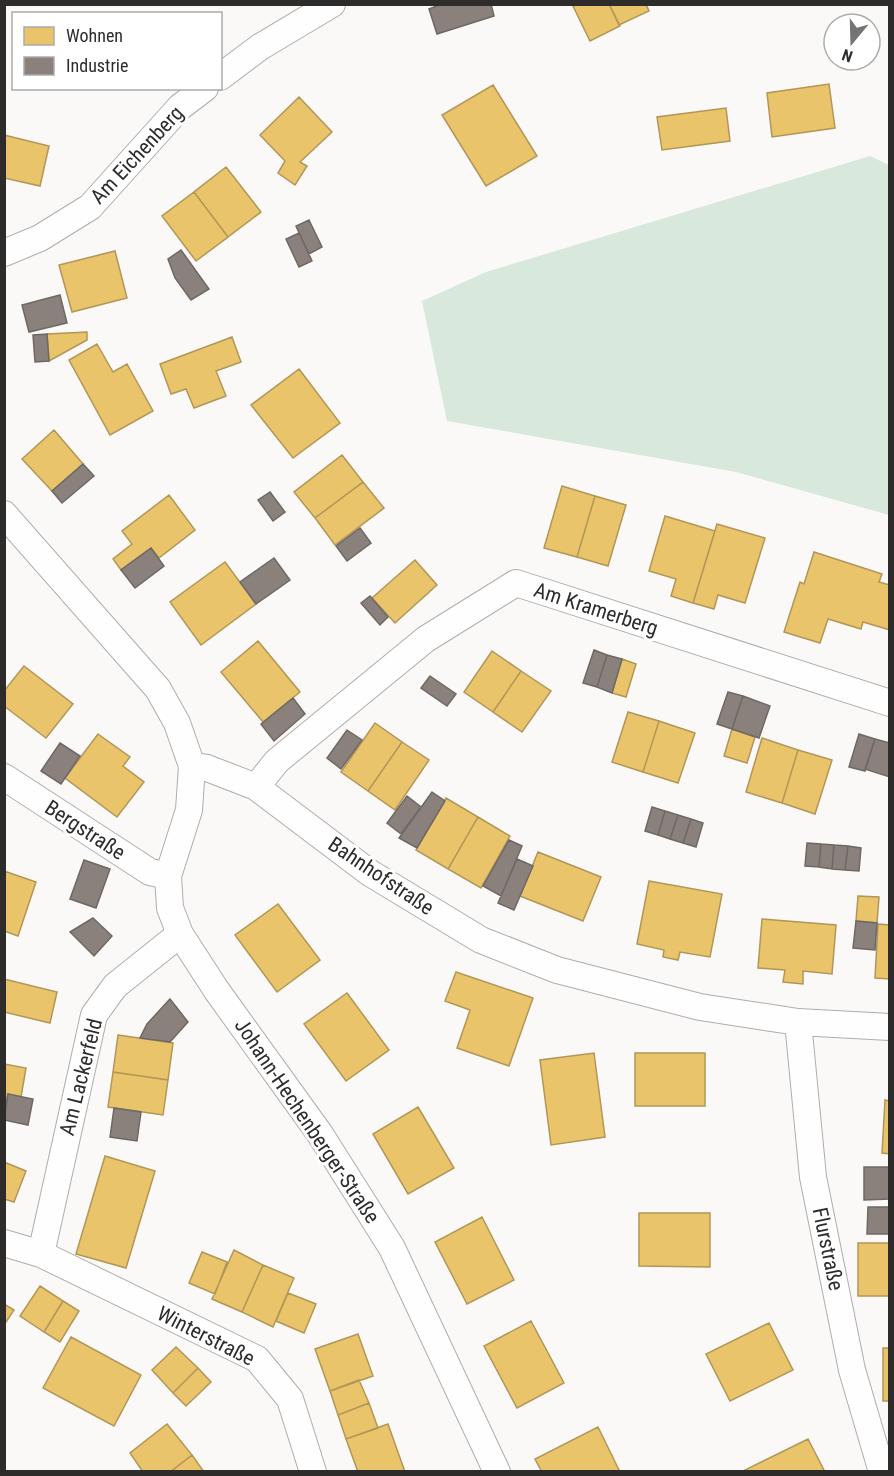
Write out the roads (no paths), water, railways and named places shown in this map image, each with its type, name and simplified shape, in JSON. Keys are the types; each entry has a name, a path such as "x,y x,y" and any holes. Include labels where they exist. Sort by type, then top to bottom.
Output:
{"street":[{"path":"222,75 260,47 332,4"},
{"name":"Am Eichenberg","path":"4,253 40,238 90,207 180,107 202,90"},
{"path":"4,514 159,690 177,723 192,766"},
{"name":"Am Kramerberg","path":"256,787 277,761 426,639 516,583 890,703"},
{"name":"Bahnhofstraße","path":"192,766 207,768 256,787 370,873 481,940 557,970 700,1007 798,1022 890,1027"},
{"name":"Johann-Hechenberger-Straße","path":"192,766 189,810 168,876 170,908 180,934 210,981 320,1134 392,1248 497,1472"},
{"name":"Bergstraße","path":"4,777 150,872 168,876"},
{"name":"Am Lackerfeld","path":"41,1254 94,1015 115,986 180,934"},
{"name":"Flurstraße","path":"798,1022 813,1177 852,1370 882,1472"},
{"name":"Winterstraße","path":"4,1244 41,1254 257,1359 290,1399 313,1472"}]}
